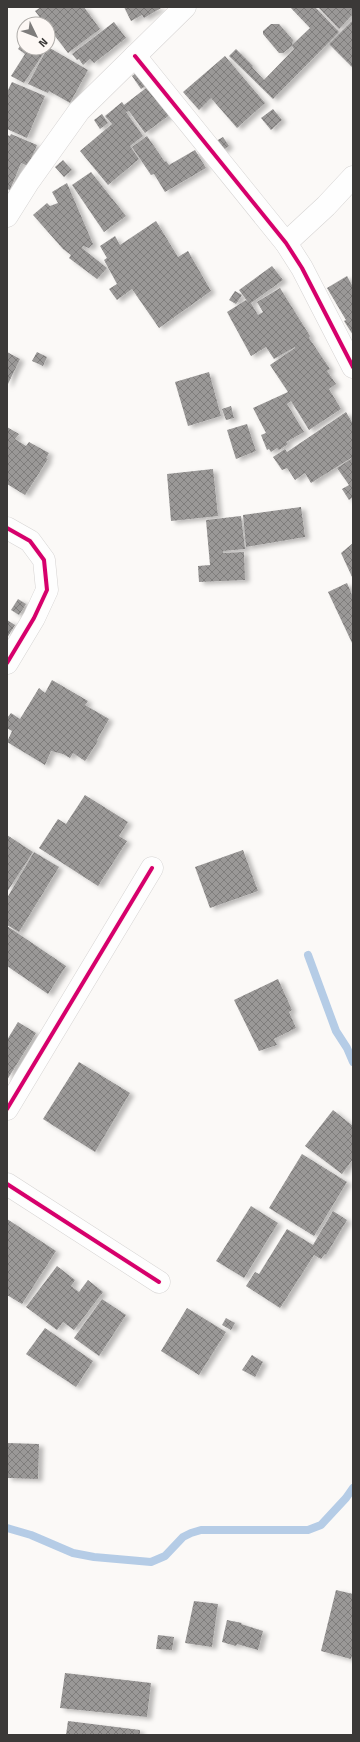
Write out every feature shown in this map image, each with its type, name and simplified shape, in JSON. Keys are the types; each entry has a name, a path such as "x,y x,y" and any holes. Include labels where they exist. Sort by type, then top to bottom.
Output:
{"street":[{"path":"7,216 29,181 79,111 186,7"},
{"path":"135,56 286,243 302,268 353,367"},
{"path":"286,243 326,206 353,177"},
{"path":"7,528 30,541 44,560 47,590 34,618 7,663"},
{"path":"7,1109 152,868"},
{"path":"7,1184 160,1282"}],"building":[{"path":"41,7 84,7 100,29 68,53 56,37 56,16 39,16 35,11"},
{"path":"124,7 161,8 144,18 142,15 131,21"},
{"path":"290,7 315,7 339,32 273,99 229,56 236,49 253,66 252,67 264,80 294,49 292,46 283,53 279,53 263,34 263,31 271,24 279,24 293,40 292,45 310,28"},
{"path":"318,7 353,7 353,14 339,29"},
{"path":"353,20 353,68 329,44"},
{"path":"114,22 126,38 94,63 90,59 83,65 79,59 77,60 72,54"},
{"path":"56,52 88,70 70,103 49,91 48,93 28,84 43,56 56,56"},
{"path":"24,56 42,56 24,83 11,76"},
{"path":"225,56 265,103 237,128 211,98 199,110 183,92"},
{"path":"141,69 150,83 141,89 132,76"},
{"path":"12,82 45,96 27,138 7,129 7,92"},
{"path":"150,85 171,114 145,133 129,111 126,112 143,136 130,146 139,159 108,185 80,151 112,124 105,116 122,102 124,105"},
{"path":"273,109 282,120 271,130 261,118"},
{"path":"102,114 108,123 100,129 94,120"},
{"path":"11,134 37,145 28,166 21,163 10,190 7,189 7,135 10,136"},
{"path":"147,136 165,162 166,161 169,165 195,150 206,168 165,192 154,174 151,175 132,147"},
{"path":"223,137 229,146 222,151 216,141"},
{"path":"63,160 72,170 64,177 55,167"},
{"path":"91,172 126,216 104,232 72,185"},
{"path":"67,183 93,244 89,248 83,246 82,248 107,268 97,279 69,258 71,255 63,249 33,215 47,203 50,206 58,203 52,192"},
{"path":"156,221 178,257 188,251 211,291 159,328 132,289 117,300 109,289 117,284 104,260 107,258 100,246 115,236 120,245"},
{"path":"272,266 283,280 251,303 258,315 263,312 257,302 280,288 310,336 309,338 330,369 327,371 336,384 329,389 341,409 309,430 291,401 287,404 304,432 286,442 288,444 279,450 277,448 271,452 269,449 267,450 261,435 266,433 253,408 288,392 270,365 295,347 274,359 266,347 251,356 227,312 246,300 248,302 239,290"},
{"path":"347,276 353,287 353,335 327,288"},
{"path":"235,291 242,295 236,304 229,300"},
{"path":"7,352 20,359 7,386"},
{"path":"37,352 47,357 43,366 32,361"},
{"path":"209,372 221,416 188,426 175,382"},
{"path":"231,406 234,418 226,420 222,409"},
{"path":"346,412 353,424 353,497 349,500 342,489 349,485 337,468 351,458 311,483 305,473 295,480 287,468 282,470 273,457 285,449 287,452"},
{"path":"247,424 256,451 236,459 227,430"},
{"path":"7,427 19,434 15,439 26,446 29,442 49,453 46,458 48,459 25,495 7,484"},
{"path":"213,469 218,516 171,521 167,474"},
{"path":"301,507 305,537 246,547 243,515"},
{"path":"241,516 245,549 223,551 223,553 244,552 245,580 199,582 198,566 210,565 206,520"},
{"path":"353,543 353,579 341,553"},
{"path":"347,583 353,597 353,645 328,592"},
{"path":"18,599 26,604 19,615 11,610"},
{"path":"7,620 15,625 7,638"},
{"path":"52,680 88,701 85,705 109,719 97,740 98,741 85,761 73,753 70,758 63,754 51,751 45,765 7,742 12,731 7,728 7,718 11,713 20,719 39,688 45,693"},
{"path":"85,795 128,822 119,836 127,841 98,886 39,848 58,819 66,824"},
{"path":"7,835 33,852 7,892"},
{"path":"243,850 258,891 210,908 195,867"},
{"path":"34,852 59,867 19,932 7,925 7,898"},
{"path":"7,926 66,966 48,994 7,966"},
{"path":"278,979 292,1010 289,1012 296,1028 274,1039 277,1045 259,1051 234,1000"},
{"path":"18,1022 36,1033 7,1080 7,1040"},
{"path":"79,1062 130,1093 95,1152 43,1119"},
{"path":"333,1110 353,1126 353,1159 342,1174 305,1146"},
{"path":"302,1154 347,1182 314,1236 269,1208"},
{"path":"251,1206 278,1223 244,1278 216,1261"},
{"path":"333,1211 347,1220 326,1255 325,1254 321,1259 314,1255 280,1308 246,1286 255,1272 259,1274 287,1229 313,1245"},
{"path":"7,1219 56,1251 22,1304 7,1295"},
{"path":"57,1266 75,1280 71,1286 79,1292 88,1280 103,1292 74,1330 63,1322 57,1330 26,1307"},
{"path":"102,1299 126,1315 99,1356 74,1338"},
{"path":"187,1308 226,1332 199,1375 161,1351"},
{"path":"226,1318 235,1323 231,1330 222,1325"},
{"path":"45,1328 93,1361 76,1387 26,1354"},
{"path":"252,1355 263,1362 255,1377 242,1370"},
{"path":"7,1443 39,1444 38,1479 7,1478"},
{"path":"336,1590 353,1594 353,1656 352,1655 351,1659 321,1651"},
{"path":"194,1601 218,1604 212,1647 185,1643"},
{"path":"227,1620 242,1623 241,1624 263,1631 258,1650 237,1644 236,1646 222,1642"},
{"path":"158,1635 174,1637 172,1650 156,1649"},
{"path":"65,1673 151,1683 147,1717 60,1708"},
{"path":"68,1721 140,1730 140,1735 66,1735"}],"waterway":[{"path":"308,955 336,1031 347,1048 353,1062"},
{"path":"7,1528 31,1535 73,1553 94,1557 151,1562 165,1556 183,1537 201,1530 308,1530 321,1525 346,1498 353,1488"}],"cycle path":[{"path":"135,56 286,243 302,268 353,367"},
{"path":"7,528 30,541 44,560 47,590 34,618 7,663"},
{"path":"7,1109 152,868"},
{"path":"7,1184 159,1282"}]}
